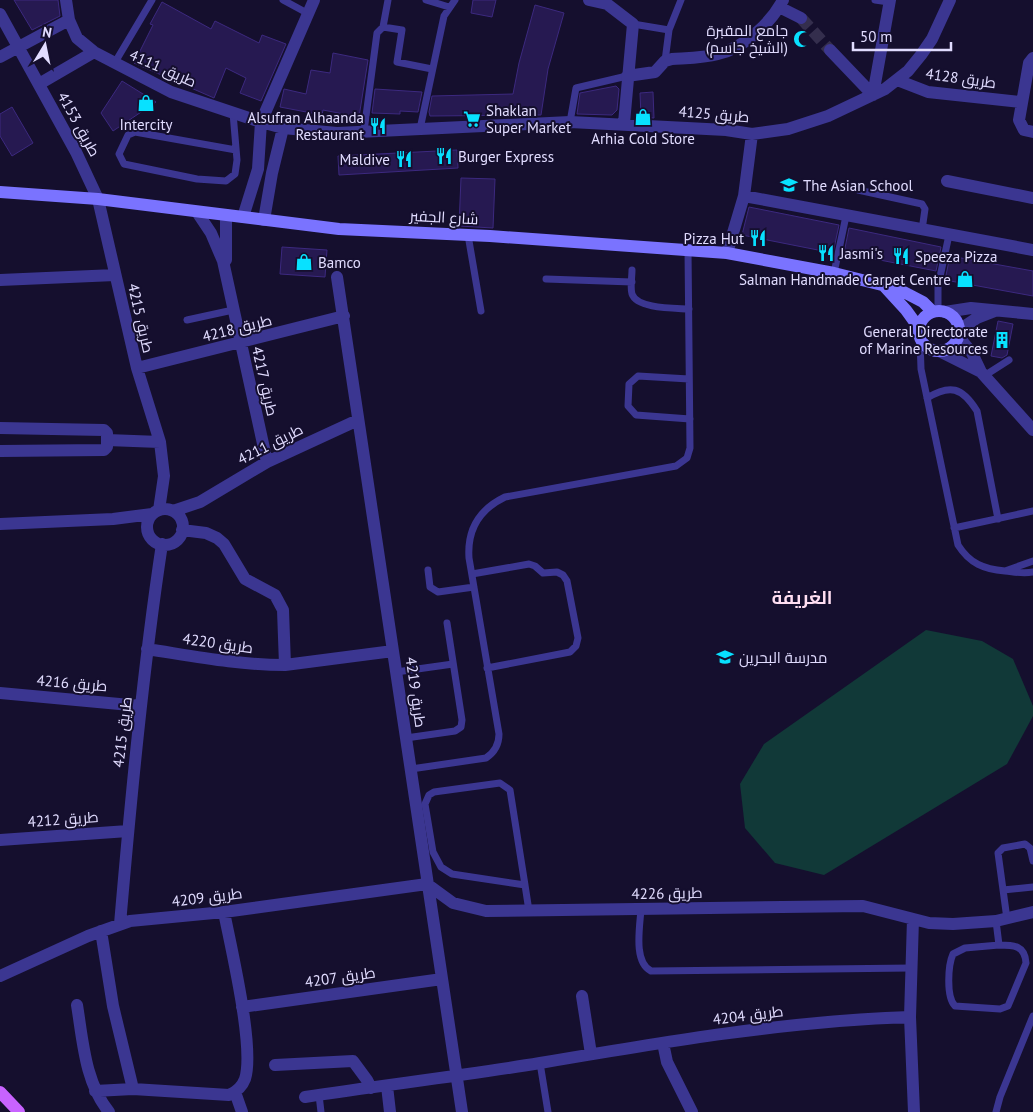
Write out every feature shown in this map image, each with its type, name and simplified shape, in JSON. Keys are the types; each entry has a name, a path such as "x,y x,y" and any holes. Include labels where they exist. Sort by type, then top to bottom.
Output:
{"main road":[{"path":"0,1092 20,1112"}],"street":[{"name":"طريق 4111","path":"66,0 69,20 77,38 94,52 114,64 171,92 283,128"},
{"path":"243,217 258,169 261,122 306,13 314,0"},
{"path":"589,0 608,2 632,24 624,123"},
{"name":"طريق 4125","path":"283,128 328,132 570,122 624,123 726,130 752,134 788,129 828,116 873,95 898,80 908,71 932,39 950,0"},
{"path":"873,95 889,1"},
{"path":"627,76 656,72 665,61 719,54 744,42 765,24 781,3 800,18"},
{"name":"طريق 4153","path":"0,14 89,176 98,199"},
{"path":"0,57 69,20"},
{"path":"830,50 873,95"},
{"path":"39,84 94,52"},
{"path":"1033,58 1029,63 1019,124 1024,130 1033,132"},
{"name":"طريق 4128","path":"898,80 928,92 1022,102"},
{"path":"264,220 272,173 283,128"},
{"path":"727,253 744,196 752,134"},
{"path":"258,169 272,173"},
{"path":"947,182 1033,198"},
{"name":"شارع الجفير","path":"0,192 98,199 339,229 468,235 727,253 834,273 884,286 911,294 939,312"},
{"path":"744,196 1033,250"},
{"name":"طريق 4215","path":"98,199 137,368 160,442 164,476 155,512"},
{"name":"طريق 4217","path":"197,212 216,245 227,277 266,462"},
{"name":"طريق 4217","path":"226,215 227,277"},
{"path":"0,280 115,275"},
{"name":"طريق 4219","path":"337,277 462,1112"},
{"path":"884,286 906,310 929,349 941,352 982,374 1027,418 1033,430"},
{"path":"919,334 924,318 939,312 971,308 1033,314"},
{"path":"941,352 952,347 958,333 977,318 998,311"},
{"path":"939,312 956,321 958,333 972,353 982,374"},
{"name":"طريق 4218","path":"137,368 240,344 344,316"},
{"name":"طريق 4211","path":"173,511 200,502 266,462 358,420"},
{"path":"0,428 104,430 107,433 107,448 104,450 0,451"},
{"path":"107,440 160,442"},
{"name":"طريق 4211","path":"182,527 200,502"},
{"path":"0,524 113,519 173,511 179,517 182,527 177,539 168,544 162,544 156,542 148,533 128,523 113,519"},
{"path":"148,533 147,523 155,512"},
{"path":"182,527 217,538 224,544 245,580 275,595 283,610 286,665"},
{"name":"طريق 4215","path":"120,924 146,649 162,544"},
{"name":"طريق 4220","path":"146,649 239,663 286,665 393,651"},
{"name":"طريق 4216","path":"0,693 141,706"},
{"name":"طريق 4212","path":"0,840 128,830"},
{"name":"طريق 4226","path":"427,884 444,898 469,909 486,911 863,906 929,923 953,924 1002,920 1032,913"},
{"name":"طريق 4209","path":"0,976 120,924 224,912 427,884"},
{"path":"95,1091 133,1089 221,1095 235,1092 244,1079 247,1065 242,1007 224,912"},
{"path":"913,919 910,1017 914,1112"},
{"path":"101,932 113,1006 133,1089"},
{"name":"طريق 4207","path":"242,1007 442,979"},
{"path":"582,996 591,1054"},
{"path":"77,1005 88,1067 95,1091 109,1112"},
{"name":"طريق 4204","path":"305,1097 786,1026 910,1017"},
{"path":"663,1043 667,1062 692,1112"},
{"path":"275,1064 353,1061 368,1080 371,1088"},
{"path":"387,1086 390,1112"},
{"path":"235,1092 242,1112"}],"lane":[{"path":"114,64 152,0"},
{"path":"283,0 306,13"},
{"path":"364,131 377,33 383,27 388,0"},
{"path":"426,0 448,7"},
{"path":"420,129 444,16 448,7 455,0"},
{"path":"665,61 669,30 681,0"},
{"path":"875,0 889,1"},
{"path":"632,24 669,30"},
{"path":"383,27 402,30 396,62 432,69"},
{"path":"570,122 576,88 627,76"},
{"path":"234,113 238,160 235,174 226,181 197,179 124,164 119,154 128,135 135,132 236,150"},
{"path":"858,190 922,204 925,211 922,230"},
{"path":"834,273 846,216"},
{"path":"468,235 481,311"},
{"path":"939,312 938,286 949,235"},
{"path":"410,769 486,758 494,752 498,744 499,734 469,558 469,539 476,521 488,506 505,497 680,464 689,453 688,250"},
{"path":"632,270 631,294 641,304 689,309"},
{"path":"546,279 632,282"},
{"path":"187,320 233,310"},
{"path":"919,334 921,369 958,545 968,558 985,569 1024,574 1033,572"},
{"path":"982,374 1009,360"},
{"path":"690,379 638,376 629,384 628,406 636,415 690,419"},
{"path":"927,398 942,389 951,388 965,397 977,411 998,519"},
{"path":"954,528 1033,511"},
{"path":"1004,571 1033,561"},
{"path":"472,574 529,564 535,566 542,574 557,572 563,575 567,581 578,638 576,646 570,652 488,668"},
{"path":"428,570 430,587 438,592 474,587"},
{"path":"406,738 455,731 462,724 447,623"},
{"path":"396,672 453,664"},
{"path":"525,885 452,874 441,867 433,852 427,820 425,804 429,795 434,792 496,784 508,787 510,790 525,885 529,911"},
{"path":"999,945 1003,890 997,857 1000,850 1025,844 1030,848 1033,860"},
{"path":"1003,890 1033,887"},
{"path":"641,909 641,960 651,971 911,968"},
{"path":"1015,944 1022,950 1026,958 1026,963 1008,1006 1000,1009 955,1006 950,998 950,963 953,954 965,948 999,945 1015,944"},
{"path":"996,1112 1000,1097 1033,1016"},
{"path":"540,1063 548,1112"},
{"path":"319,1095 321,1112"}],"green space":[{"path":"926,630 982,641 1013,659 1033,706 1033,716 1007,764 824,875 775,863 745,828 740,784 764,744"}],"building":[{"path":"14,0 58,0 60,16 32,30"},
{"path":"473,0 496,0 492,17 471,13"},
{"path":"162,2 211,29 215,21 259,43 262,35 286,44 261,101 240,93 246,78 226,68 214,98 134,63 153,25 150,24"},
{"path":"535,5 564,13 548,69 541,115 430,116 432,96 513,94 519,63"},
{"path":"333,53 368,60 359,117 323,110 322,115 280,107 284,89 306,94 311,70 330,73"},
{"path":"122,81 156,102 113,131 101,113"},
{"path":"616,86 619,89 617,110 612,115 577,114 580,93"},
{"path":"375,89 422,92 418,112 400,111 400,114 372,113"},
{"path":"653,92 654,118 641,117 640,93"},
{"path":"12,107 33,143 12,156 0,136 0,114"},
{"path":"457,150 458,168 339,175 338,156"},
{"path":"461,178 495,179 493,228 459,226"},
{"path":"749,207 839,225 833,253 742,235"},
{"path":"849,228 941,247 936,271 844,253"},
{"name":"Bamco","path":"282,247 327,250 325,277 280,274"},
{"path":"950,256 1033,271 1033,296 945,280"},
{"name":"General Directorate of Marine Resources","path":"998,321 1013,324 1007,355 1002,358 991,356"}],"tunnel":[{"path":"801,18 830,50"}],"place":[{"name":"جامع المقبرة (الشيخ جاسم)","path":"802,39"},
{"name":"Intercity","path":"146,103"},
{"name":"Arhia Cold Store","path":"643,117"},
{"name":"Shaklan Super Market","path":"472,119"},
{"name":"Alsufran Alhaanda Restaurant","path":"378,126"},
{"name":"Burger Express","path":"444,156"},
{"name":"Maldive","path":"404,159"},
{"name":"The Asian School","path":"789,185"},
{"name":"Pizza Hut","path":"758,238"},
{"name":"Jasmi's","path":"826,253"},
{"name":"Speeza Pizza","path":"901,256"},
{"name":"Bamco","path":"304,262"},
{"name":"Salman Handmade Carpet Centre","path":"965,279"},
{"name":"General Directorate of Marine Resources","path":"1002,340"},
{"name":"مدرسة البحرين","path":"725,657"}],"district":[{"name":"الغريفة","path":"802,597"}]}
